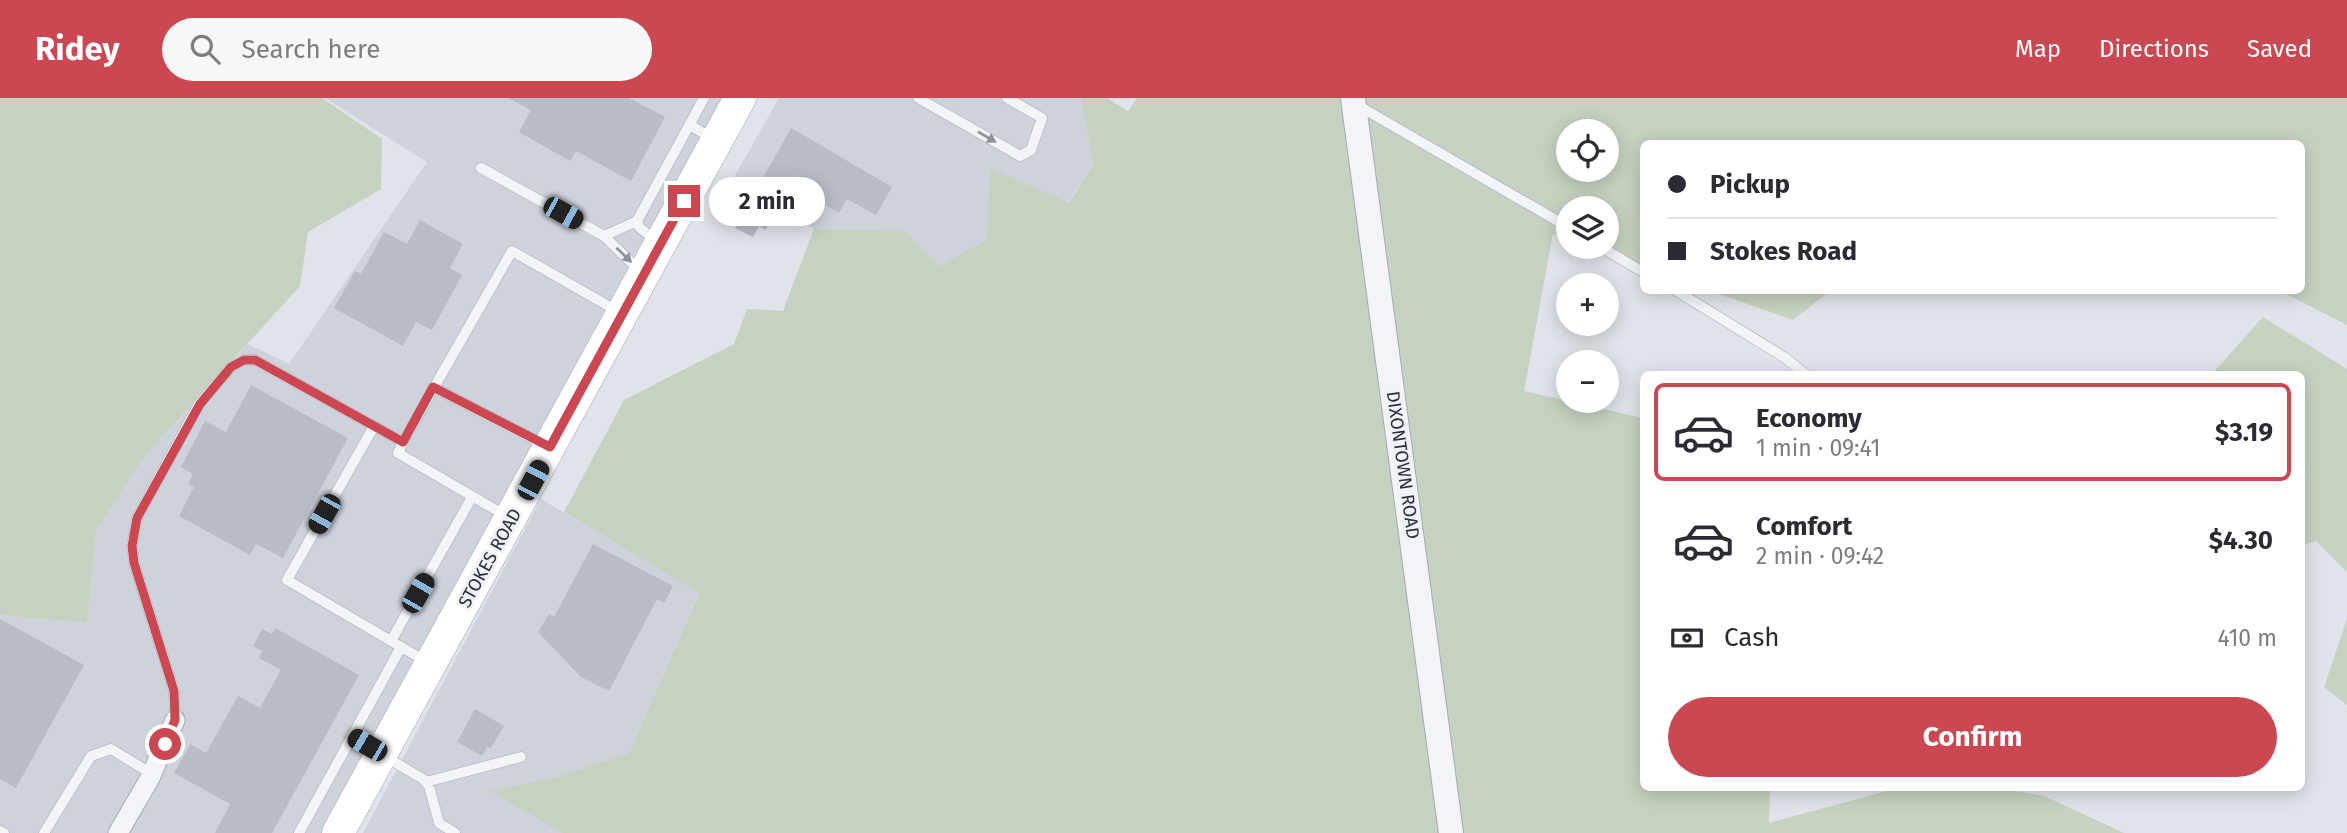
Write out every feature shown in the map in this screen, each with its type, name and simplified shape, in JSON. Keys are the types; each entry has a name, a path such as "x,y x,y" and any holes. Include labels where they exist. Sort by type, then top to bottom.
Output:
{"main road":[{"name":"STOKES ROAD","path":"338,833 740,98"}],"street":[{"name":"DIXONTOWN ROAD","path":"1353,100 1451,833"},
{"path":"118,833 152,774 175,720"}],"lane":[{"path":"604,236 637,222 704,98"},
{"path":"925,100 1020,156 1031,149 1042,118 1007,98"},
{"path":"1353,100 1556,220"},
{"path":"690,125 717,141"},
{"path":"481,168 604,236 644,275"},
{"path":"637,222 639,227 661,245"},
{"path":"511,519 398,453 433,387 512,251 623,314"},
{"path":"1619,258 1640,270"},
{"path":"1682,294 1773,350 1801,371"},
{"path":"175,720 174,691 134,563 132,546 137,518 200,404 231,367 244,360 255,360 403,442"},
{"path":"433,387 550,447"},
{"path":"374,426 287,580 431,665"},
{"path":"391,641 472,496"},
{"path":"299,833 401,648"},
{"path":"352,737 426,782 439,823 455,833"},
{"path":"44,833 91,756 111,749 152,774"},
{"path":"426,782 521,757"}],"shaded area":[{"path":"325,98 740,98 338,833 0,833 0,615 87,623 96,530 144,457 248,344 289,364 427,162"},
{"path":"779,98 1081,98 1093,165 1068,203 939,266 905,231 814,229 733,179"},
{"path":"541,499 699,592 629,753 556,777 491,791 562,833 363,833"}],"green space":[{"path":"0,98 322,98 382,139 381,189 308,232 300,286 144,457 96,530 87,623 0,615"},
{"path":"1081,98 1107,98 1128,111 1137,98 2347,98 2347,325 2286,294 2305,294 2305,140 1640,140 1640,265 1619,258 1619,196 1556,196 1556,235 1553,234 1524,391 1556,398 1556,413 1619,413 1640,417 1640,791 1770,791 1769,823 1887,791 2014,791 2044,796 2124,833 562,833 490,791 556,777 629,753 699,593 564,512 624,400 734,344 747,309 783,311 814,229 905,231 939,266 987,240 990,168 1069,203 1093,165"},
{"path":"1719,294 1826,294 1793,320"},
{"path":"2263,317 2347,369 2347,572 2316,541 2305,545 2305,371 2215,371"},
{"path":"2347,619 2347,705 2324,687"}],"building":[{"path":"508,98 629,98 665,117 631,181 576,151 570,161 519,132 531,110"},
{"path":"791,128 892,187 876,215 847,199 839,213 787,183 766,230 759,226 753,237 735,228"},
{"path":"420,220 463,244 450,268 462,275 432,330 416,322 403,346 334,308 355,271 361,274 384,232 407,244"},
{"path":"251,385 348,438 283,558 256,544 250,555 179,516 194,487 188,484 193,474 181,467 205,421 226,432"},
{"path":"593,544 673,586 664,603 657,599 609,691 581,677 538,632 549,614 554,617"},
{"path":"0,619 84,665 16,788 0,779"},
{"path":"275,628 359,675 272,833 215,833 230,804 174,773 190,744 206,753 238,696 260,708 281,670 259,658 262,651 253,646 262,629 272,634"},
{"path":"475,709 504,726 491,748 487,747 482,756 457,742"}],"route":[{"path":"165,744 175,720 174,691 134,563 132,546 137,518 200,404 231,367 244,360 255,360 403,442 433,387 550,447 684,201"}]}
